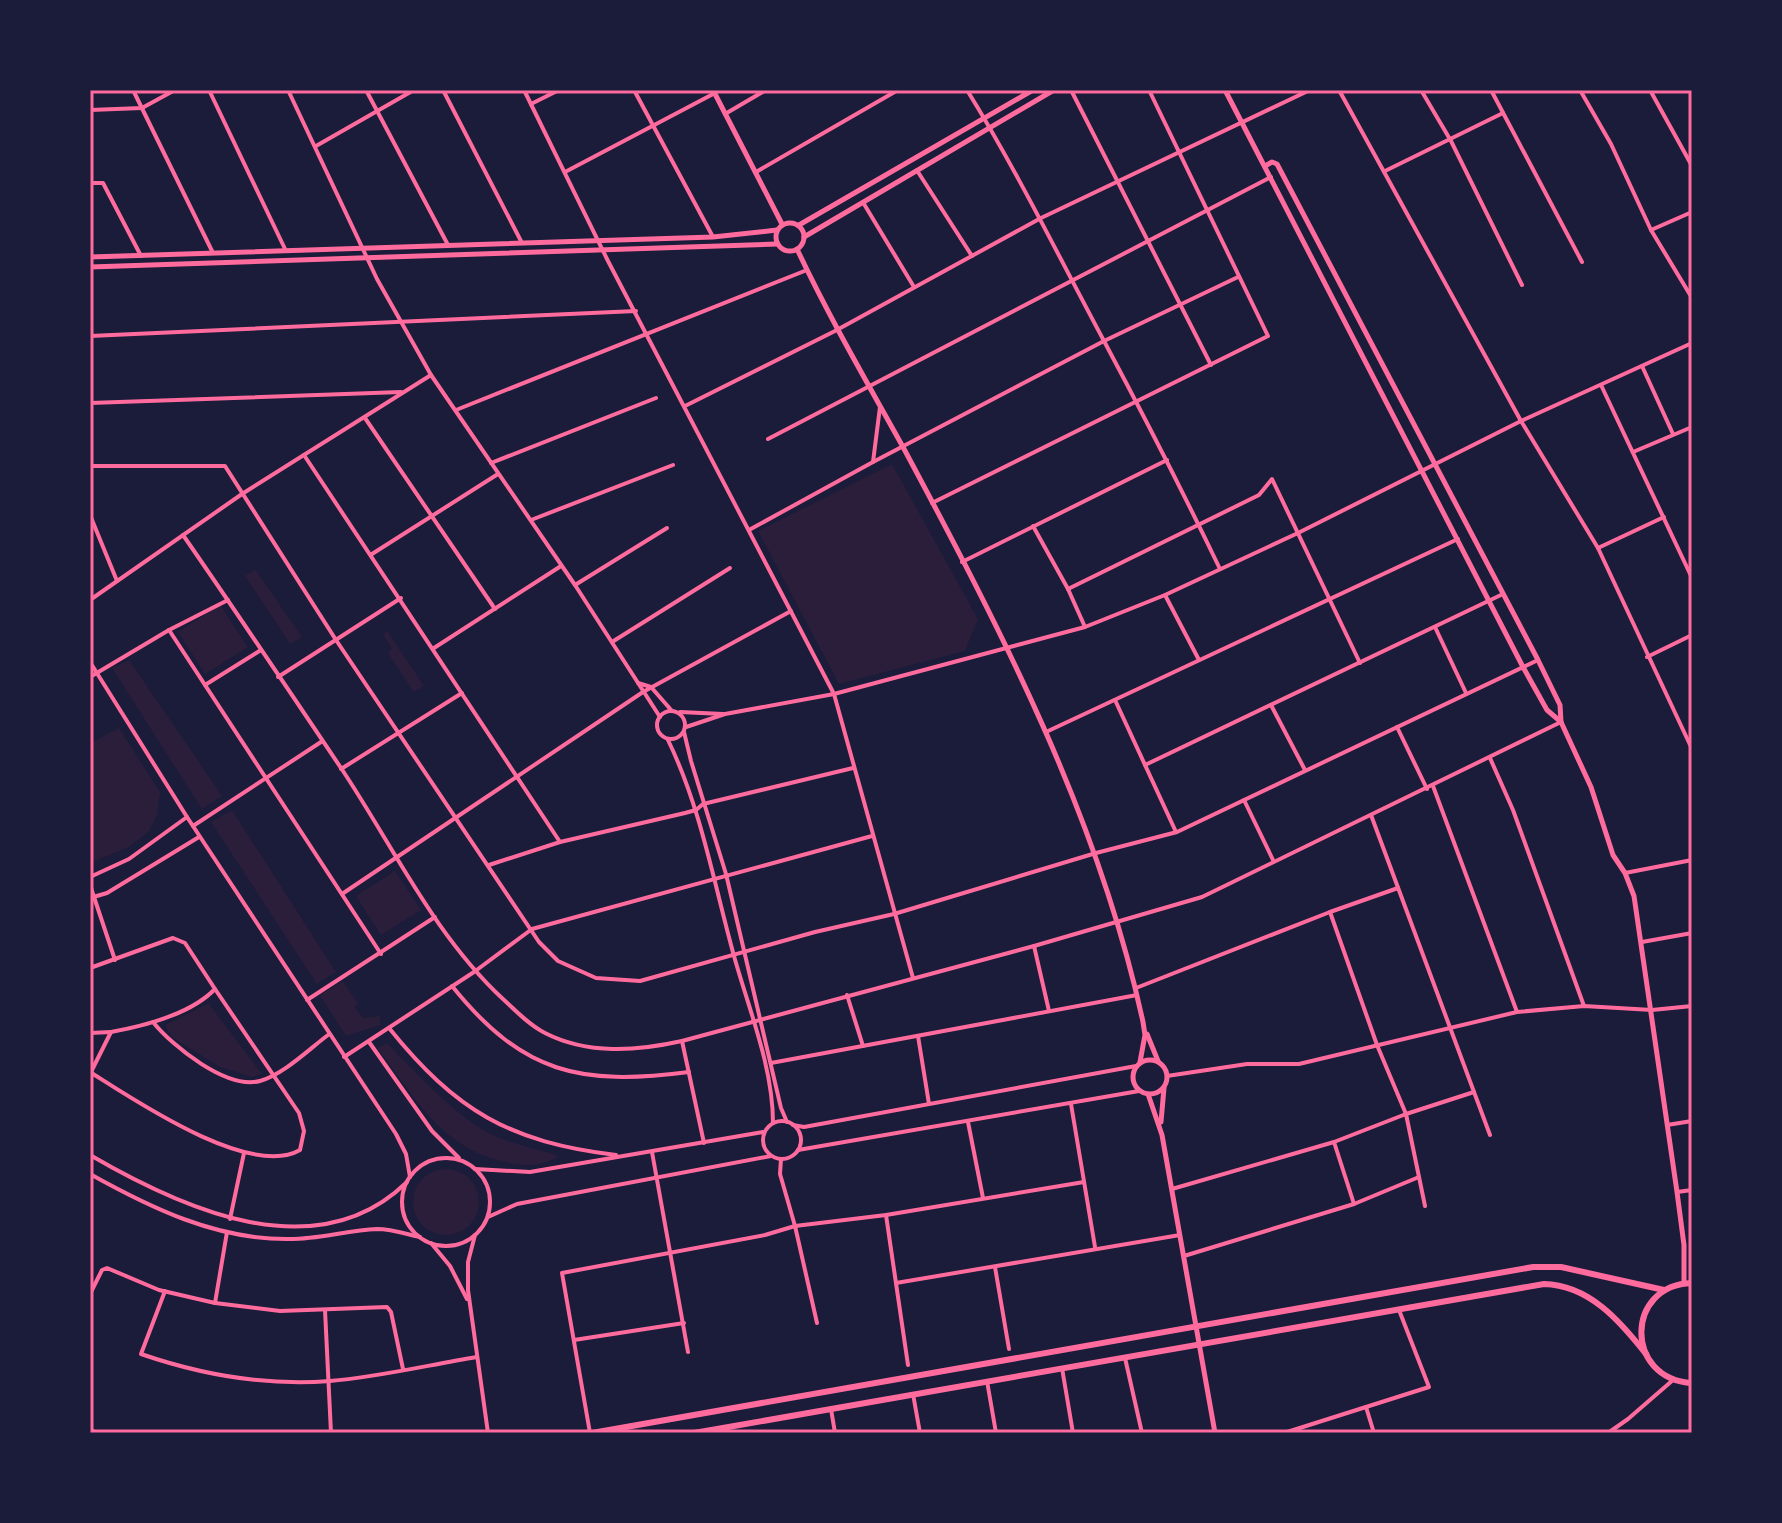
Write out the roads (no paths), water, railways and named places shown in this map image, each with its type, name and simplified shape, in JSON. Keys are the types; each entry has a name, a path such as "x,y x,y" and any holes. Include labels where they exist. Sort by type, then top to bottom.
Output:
{"main road":[{"path":"591,1433 1533,1267 1561,1267 1664,1290"},
{"path":"1646,1354 1641,1337 1643,1319 1651,1303 1664,1290 1692,1283"},
{"path":"694,1433 1398,1308 1558,1284 1583,1294 1608,1312 1657,1369 1673,1380 1692,1383"}],"street":[{"path":"133,90 214,254"},
{"path":"90,110 142,108 175,90"},
{"path":"209,90 286,251"},
{"path":"288,90 367,256 431,375 575,585 660,717 658,730 668,740 696,810 715,877 766,1073 773,1123"},
{"path":"366,90 448,245"},
{"path":"316,146 414,90"},
{"path":"443,90 522,243"},
{"path":"524,90 684,407 834,694 913,978"},
{"path":"531,104 559,90"},
{"path":"634,90 713,237"},
{"path":"725,114 766,90"},
{"path":"756,172 898,90"},
{"path":"967,90 1041,218 1220,569"},
{"path":"799,225 1033,90"},
{"path":"90,267 777,244 787,251 797,249 804,237 1054,90"},
{"path":"1071,90 1211,365"},
{"path":"932,503 1268,336 1149,90"},
{"path":"1225,90 1523,667 1547,710 1561,722"},
{"path":"684,407 839,329 1041,218 1310,90"},
{"path":"1339,90 1521,421 1598,548 1692,748"},
{"path":"1421,90 1451,141 1522,285"},
{"path":"1491,90 1582,262"},
{"path":"1580,90 1611,144 1651,230 1692,298"},
{"path":"1650,90 1692,166"},
{"path":"565,172 714,92 782,224"},
{"path":"1385,171 1503,113"},
{"path":"1265,166 1272,162 1277,164 1538,660 1560,705 1561,722 1591,787 1613,855 1625,873 1634,896 1684,1245 1684,1283"},
{"path":"918,172 972,256"},
{"path":"768,439 1271,177"},
{"path":"90,183 103,183 141,256"},
{"path":"864,204 914,287"},
{"path":"1651,230 1692,212"},
{"path":"777,244 777,230 782,224 791,222 799,225 804,237"},
{"path":"90,257 713,237 777,230"},
{"path":"797,249 932,503 1046,732 1096,853 1119,921 1143,1022 1158,1061"},
{"path":"456,410 808,270"},
{"path":"749,530 1104,341 1238,277"},
{"path":"90,336 636,311"},
{"path":"668,740 678,738 685,729 725,714 834,694 1085,627 1165,595 1298,533 1521,421 1692,343"},
{"path":"1642,366 1673,434"},
{"path":"90,600 242,494 431,375"},
{"path":"1601,385 1690,567 1692,578"},
{"path":"90,403 403,392"},
{"path":"491,463 656,398"},
{"path":"873,462 880,407"},
{"path":"365,418 495,609"},
{"path":"1633,452 1692,427"},
{"path":"304,455 560,842"},
{"path":"962,562 1167,460"},
{"path":"531,520 673,465"},
{"path":"90,466 225,466 336,640 539,942 558,961 596,978 640,981 894,914 1177,832 1538,660"},
{"path":"372,554 499,473"},
{"path":"1068,589 1259,495 1272,479 1360,663"},
{"path":"90,515 117,581"},
{"path":"1598,548 1664,517"},
{"path":"1033,526 1085,627"},
{"path":"575,585 667,528"},
{"path":"183,535 474,972 520,1015 546,1033 587,1047 624,1050 682,1041 1202,897 1561,722"},
{"path":"1046,732 1458,539"},
{"path":"434,648 561,566"},
{"path":"612,642 730,568"},
{"path":"1145,765 1503,594"},
{"path":"1165,595 1199,660"},
{"path":"278,677 401,598"},
{"path":"90,677 169,630 228,600"},
{"path":"342,894 643,692 791,611"},
{"path":"1435,627 1467,694"},
{"path":"169,630 381,954"},
{"path":"1647,657 1692,635"},
{"path":"205,685 261,650"},
{"path":"90,662 187,817 396,1134 406,1154 408,1179 402,1202 404,1215 410,1227 430,1243 456,1275 469,1306"},
{"path":"636,682 651,687 684,718 703,804 726,874 787,1122"},
{"path":"341,769 462,693"},
{"path":"1115,700 1177,832"},
{"path":"1271,705 1305,770"},
{"path":"660,717 675,712 725,714"},
{"path":"1397,727 1427,789"},
{"path":"193,826 321,742"},
{"path":"1490,758 1513,810 1584,1006"},
{"path":"489,865 560,842 853,768"},
{"path":"1433,786 1517,1012"},
{"path":"1244,800 1273,860"},
{"path":"1371,815 1490,1135"},
{"path":"90,877 129,859 187,817"},
{"path":"92,897 107,893 200,836"},
{"path":"344,1057 474,972 532,929 872,836"},
{"path":"1625,873 1692,860"},
{"path":"90,885 115,960"},
{"path":"1136,988 1398,888"},
{"path":"1330,912 1377,1045 1406,1114 1425,1206"},
{"path":"307,1000 435,917"},
{"path":"1642,942 1692,933"},
{"path":"90,968 173,938 185,943 275,1074 303,1122 300,1150 293,1154 244,1153 192,1132 90,1072 111,1032"},
{"path":"1034,946 1049,1011"},
{"path":"452,986 474,1013 505,1040 556,1068 590,1077 609,1078 689,1072"},
{"path":"90,1033 111,1032 153,1022 206,998 215,989"},
{"path":"847,995 863,1046"},
{"path":"771,1063 1137,995"},
{"path":"1167,1076 1247,1064 1299,1064 1517,1012 1584,1006 1652,1010 1692,1006"},
{"path":"153,1022 167,1040 216,1072 239,1081 258,1081 275,1074 329,1034"},
{"path":"1139,1091 1132,1079 1144,1049 1143,1022"},
{"path":"389,1028 435,1082 491,1121 555,1146 622,1156"},
{"path":"918,1036 929,1104"},
{"path":"682,1041 704,1143"},
{"path":"369,1042 440,1140 475,1169 489,1191 488,1217 475,1235 468,1262 469,1306 488,1433"},
{"path":"475,1169 530,1172 763,1132 773,1123 787,1122 804,1127 1138,1064 1146,1059 1163,1065 1167,1076 1162,1135"},
{"path":"488,1217 517,1204 771,1156 781,1159 790,1157 798,1150 1139,1091 1148,1094 1164,1088"},
{"path":"1172,1189 1334,1142 1474,1092"},
{"path":"1148,1094 1162,1135 1215,1433"},
{"path":"1071,1104 1095,1247"},
{"path":"1667,1125 1692,1121"},
{"path":"968,1122 983,1199"},
{"path":"793,1125 800,1134 798,1150"},
{"path":"763,1132 763,1144 771,1156"},
{"path":"1334,1142 1354,1204"},
{"path":"652,1152 688,1352"},
{"path":"230,1219 244,1153"},
{"path":"90,1155 159,1194 230,1219 294,1226 334,1223 371,1210 431,1160 451,1158 464,1161"},
{"path":"781,1159 780,1174 817,1323"},
{"path":"90,1174 170,1215 227,1232 285,1239 381,1229 420,1237"},
{"path":"1184,1256 1354,1204 1419,1177"},
{"path":"591,1433 562,1273 765,1235 795,1226 886,1215 1084,1182"},
{"path":"1677,1192 1692,1190"},
{"path":"886,1215 908,1365"},
{"path":"215,1303 227,1232"},
{"path":"430,1243 456,1244 475,1235"},
{"path":"896,1283 1180,1235"},
{"path":"995,1267 1009,1349"},
{"path":"90,1294 102,1270 107,1268 165,1291 215,1303 280,1311 387,1307 391,1312 403,1369"},
{"path":"165,1291 141,1354 190,1370 247,1379 330,1381 477,1357"},
{"path":"1284,1433 1429,1387 1398,1308"},
{"path":"325,1310 331,1433"},
{"path":"574,1340 684,1323"},
{"path":"1125,1358 1142,1433"},
{"path":"1062,1368 1073,1433"},
{"path":"1608,1433 1673,1380"},
{"path":"987,1381 996,1433"},
{"path":"913,1394 920,1433"},
{"path":"1366,1407 1374,1433"},
{"path":"831,1409 835,1433"}]}
